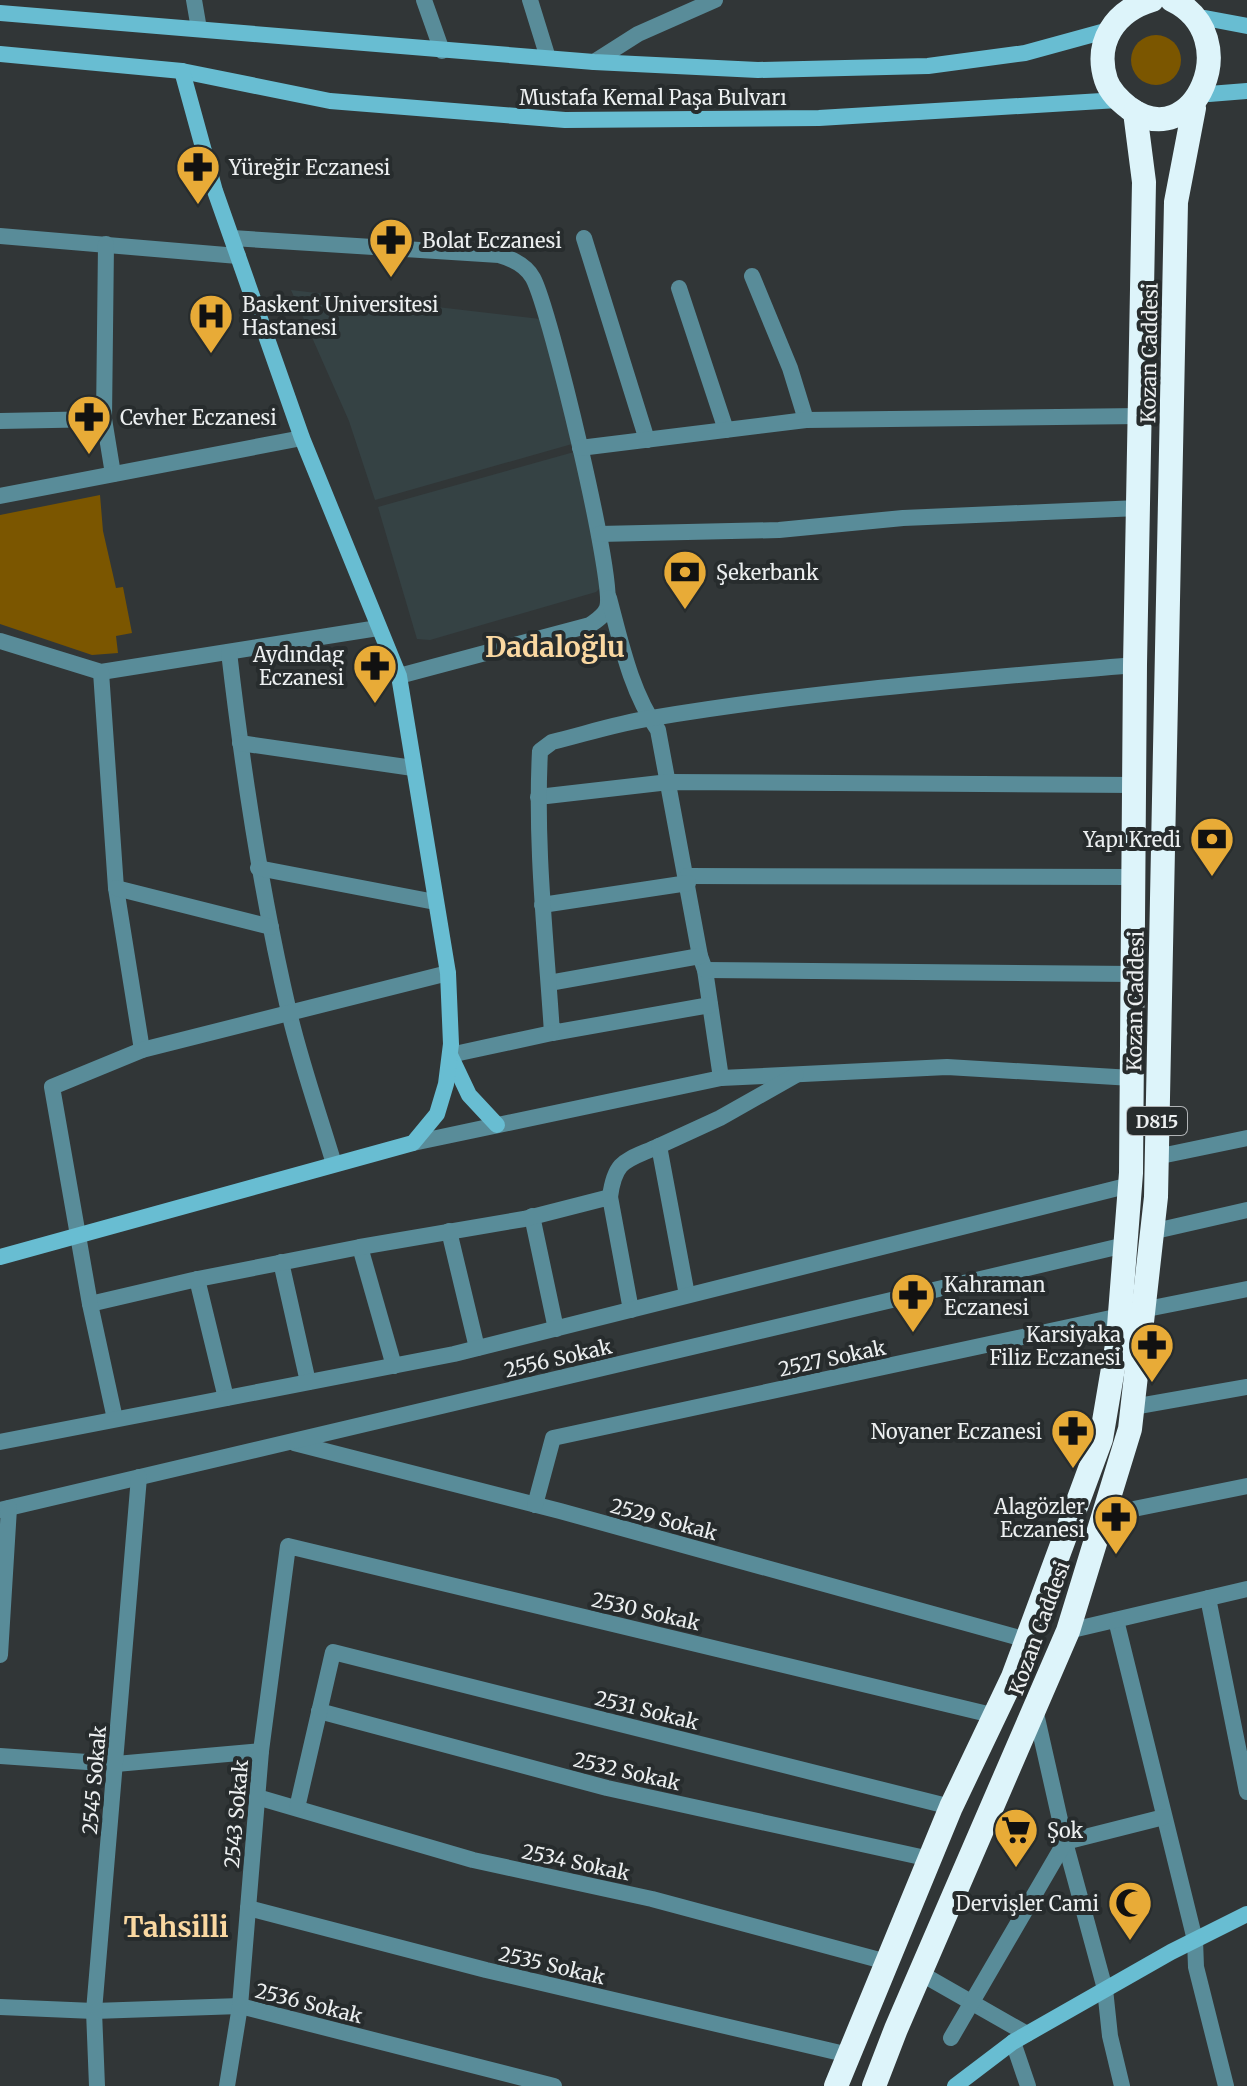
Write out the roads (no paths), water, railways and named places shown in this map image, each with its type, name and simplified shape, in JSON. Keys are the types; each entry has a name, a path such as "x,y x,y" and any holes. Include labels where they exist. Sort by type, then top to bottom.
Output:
{"highway":[{"path":"1109,30 1120,15 1141,2"},
{"name":"Kozan Caddesi","path":"836,2086 951,1807 996,1716 1027,1640 1101,1439 1151,1232 1156,1197 1176,202 1202,101 1219,75 1221,55 1216,35 1189,6"},
{"name":"Kozan Caddesi","path":"874,2086 1068,1631 1130,1429 1133,1407 1131,1313 1125,1245 1130,1185 1134,974 1135,665 1144,182 1126,106 1107,85 1102,67 1102,48 1109,30"},
{"path":"1126,106 1155,118 1175,116 1202,101"}],"main road":[{"path":"1189,6 1247,26"},
{"name":"Mustafa Kemal Paşa Bulvarı","path":"0,13 442,51 758,70 928,66 1025,53 1109,30"},
{"name":"Mustafa Kemal Paşa Bulvarı","path":"0,54 182,71 330,101 565,120 819,118 1126,106"},
{"path":"0,1257 413,1143 437,1114 446,1084 450,1055 448,973 399,676 302,438 215,191 182,71"},
{"path":"1202,101 1247,91"},
{"path":"450,1055 469,1095 497,1125"},
{"path":"955,2086 1020,2038 1247,1914"}],"street":[{"path":"194,0 199,29"},
{"path":"424,0 442,51"},
{"path":"530,0 548,58"},
{"path":"594,62 638,34 715,0"},
{"path":"0,236 238,256"},
{"path":"232,238 499,255 517,261 533,276 580,448 609,597 627,666 658,730 688,880 721,1078"},
{"path":"584,238 647,440"},
{"path":"106,244 104,419 113,474"},
{"path":"752,276 790,368 806,420"},
{"path":"679,288 726,430"},
{"path":"580,448 806,420 1140,416"},
{"path":"0,421 104,419"},
{"path":"0,496 302,438"},
{"path":"599,534 779,530 903,518 1139,508"},
{"path":"399,676 590,625 607,608 609,597"},
{"path":"0,641 101,672 378,628"},
{"path":"229,652 258,868 290,1015 334,1164"},
{"path":"552,1033 542,905 538,797 540,751 552,742 650,718 935,682 1135,665"},
{"path":"101,672 116,888 142,1050"},
{"path":"240,743 413,768"},
{"path":"538,797 669,782 1136,785"},
{"path":"258,868 435,902"},
{"path":"542,905 688,880 1135,877"},
{"path":"116,888 271,927"},
{"path":"549,983 703,963 1134,974"},
{"path":"115,1419 90,1304 52,1087 142,1050 448,973"},
{"path":"450,1055 710,1005"},
{"path":"413,1143 721,1078 947,1067 1132,1078"},
{"path":"631,1310 610,1197 613,1174 626,1161 720,1118 799,1073"},
{"path":"1156,1157 1247,1138"},
{"path":"659,1146 687,1295"},
{"path":"0,1442 477,1348 1130,1185"},
{"path":"90,1304 197,1279 532,1216 610,1197"},
{"path":"1151,1232 1247,1210"},
{"path":"532,1216 556,1329"},
{"path":"449,1231 477,1348"},
{"name":"2556 Sokak","path":"4,1509 1125,1245"},
{"path":"360,1247 394,1366"},
{"path":"281,1262 308,1382"},
{"path":"197,1279 226,1398"},
{"name":"2527 Sokak","path":"535,1505 553,1438 1247,1289"},
{"path":"1133,1407 1247,1387"},
{"name":"2529 Sokak","path":"289,1442 535,1505 1027,1640"},
{"name":"2545 Sokak","path":"97,2086 94,2011 139,1477"},
{"path":"1104,1515 1247,1486"},
{"path":"0,1655 4,1509"},
{"name":"2530 Sokak","path":"288,1546 996,1716"},
{"name":"2543 Sokak","path":"227,2086 240,2006 261,1751 288,1546"},
{"path":"1068,1631 1247,1589"},
{"path":"1208,1598 1247,1792"},
{"path":"1116,1620 1195,1940 1196,1967 1226,2086"},
{"name":"2531 Sokak","path":"319,1711 333,1652 951,1807"},
{"path":"1035,1708 1065,1842 1105,1989 1110,2036 1122,2086"},
{"path":"297,1808 319,1711"},
{"name":"2532 Sokak","path":"319,1711 607,1788 930,1859"},
{"path":"0,1756 116,1764 261,1751"},
{"name":"2534 Sokak","path":"257,1797 473,1860 652,1899 887,1962"},
{"path":"951,2038 1065,1842 1164,1817"},
{"name":"2535 Sokak","path":"248,1908 486,1970 849,2055"},
{"path":"920,1973 972,2002 1020,2038 1028,2086"},
{"name":"2536 Sokak","path":"0,2007 94,2011 240,2006 554,2086"}],"place":[{"name":"Yüreğir Eczanesi","path":"198,206"},
{"name":"Bolat Eczanesi","path":"391,279"},
{"name":"Baskent Universitesi Hastanesi","path":"211,355"},
{"name":"Cevher Eczanesi","path":"89,456"},
{"name":"Şekerbank","path":"685,611"},
{"name":"Aydındag Eczanesi","path":"375,705"},
{"name":"Yapı Kredi","path":"1212,878"},
{"name":"Kahraman Eczanesi","path":"913,1334"},
{"name":"Karsiyaka Filiz Eczanesi","path":"1152,1384"},
{"name":"Noyaner Eczanesi","path":"1073,1470"},
{"name":"Alagözler Eczanesi","path":"1116,1556"},
{"name":"Şok","path":"1016,1869"},
{"name":"Dervişler Cami","path":"1130,1942"}],"district":[{"name":"Dadaloğlu","path":"555,647"},
{"name":"Tahsilli","path":"176,1927"}]}
